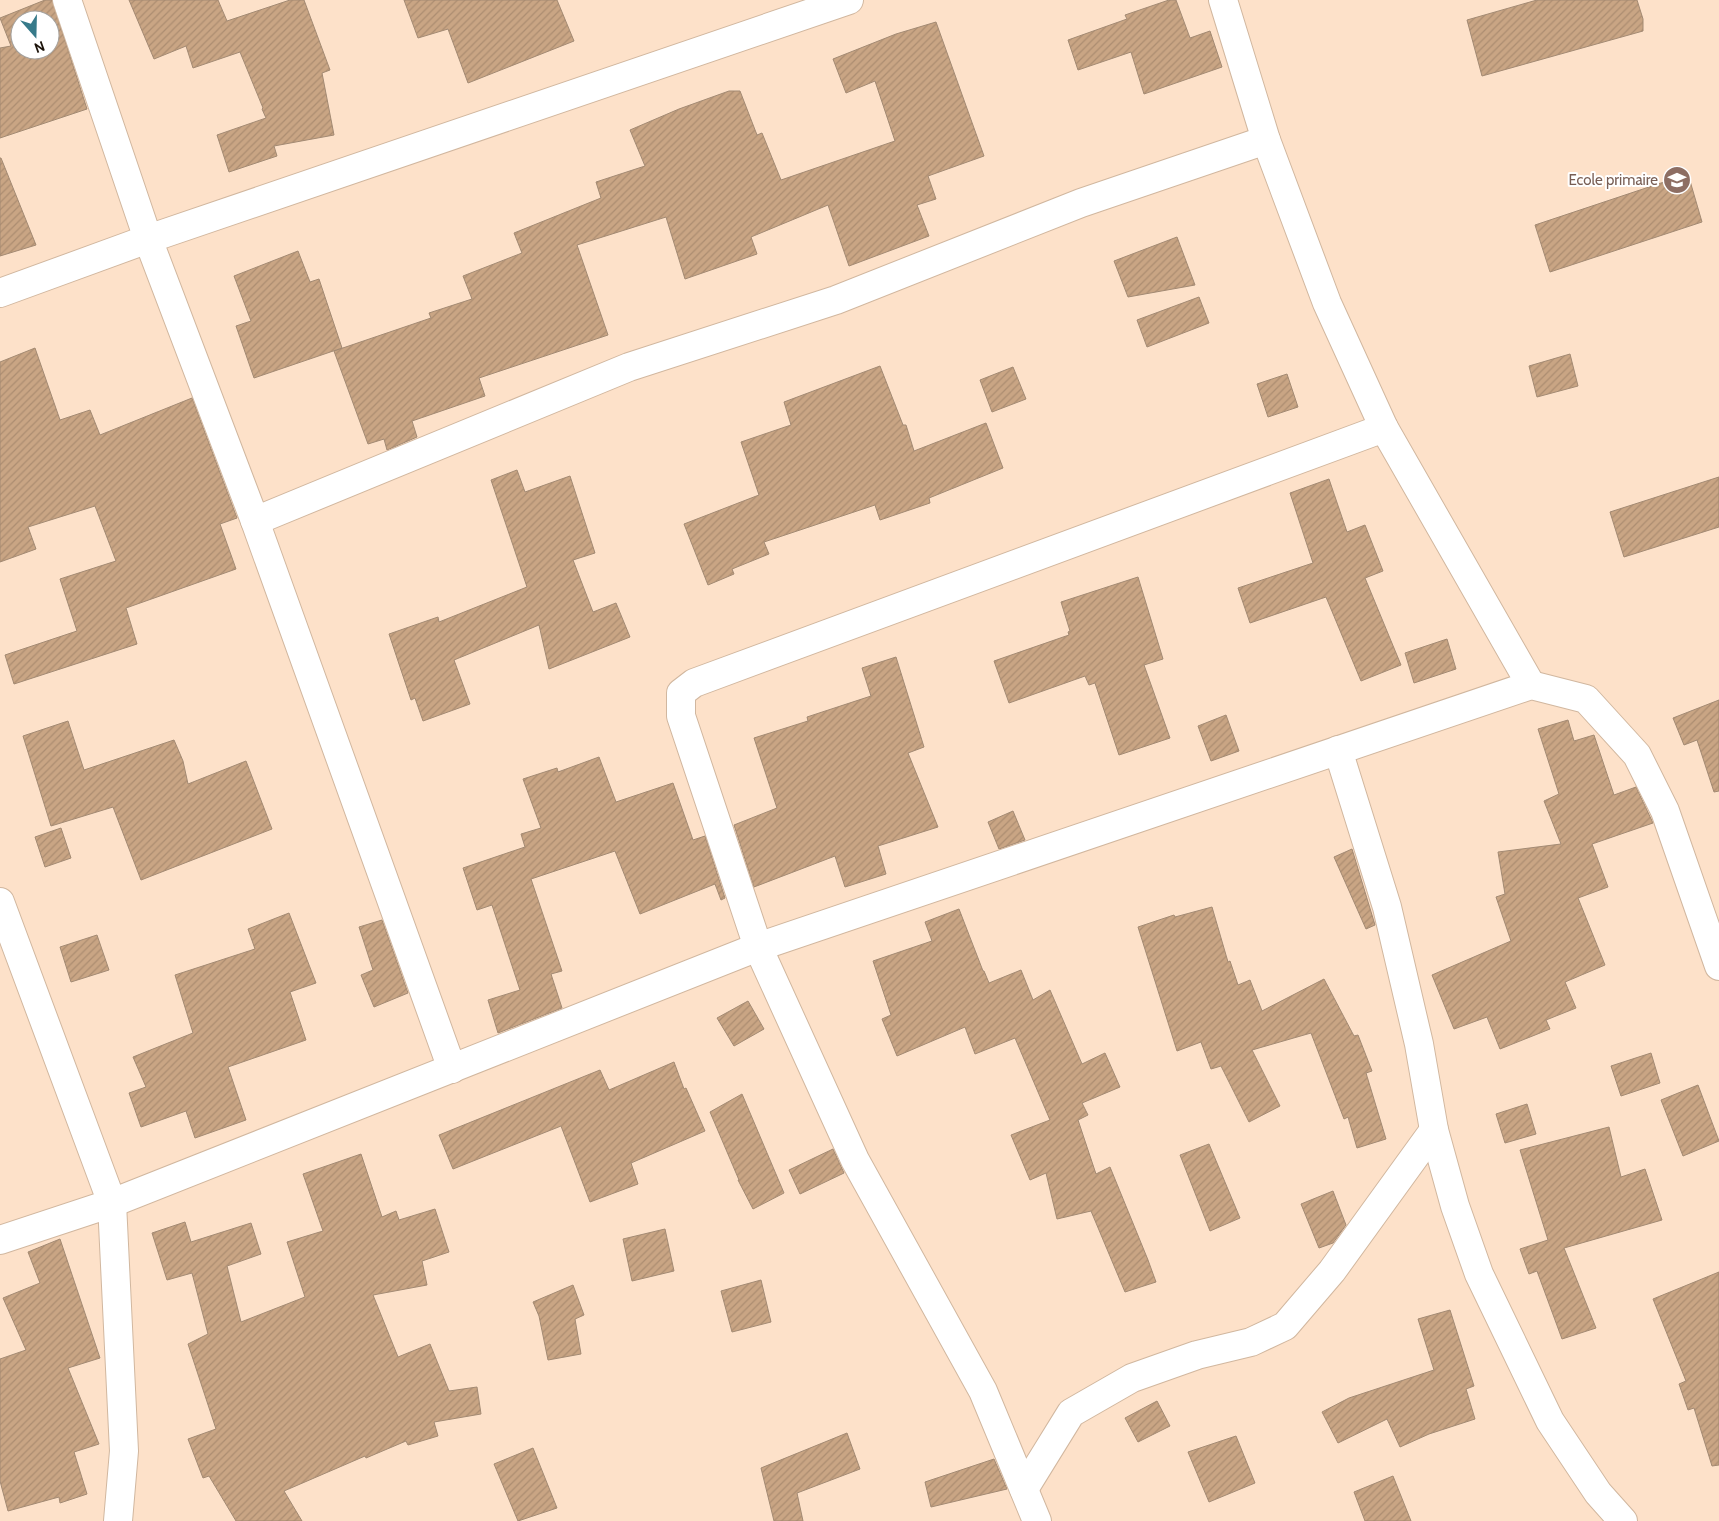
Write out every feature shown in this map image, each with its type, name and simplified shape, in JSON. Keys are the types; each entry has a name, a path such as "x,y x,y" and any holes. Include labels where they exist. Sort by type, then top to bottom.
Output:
{"street":[{"path":"67,0 148,239 255,520 452,1069"},
{"path":"0,293 148,239 849,0"},
{"path":"1223,0 1266,140 1327,303 1384,428 1531,685"},
{"path":"255,520 628,367 836,300 1081,203 1266,140"},
{"path":"1037,1521 983,1390 855,1160 758,947 681,716 680,693 694,683 1384,428"},
{"path":"0,1240 112,1203 758,947 1531,685 1586,699 1637,755 1665,811 1719,966"},
{"path":"1338,750 1387,907 1419,1044 1434,1130 1455,1206 1479,1274 1550,1421 1598,1493 1623,1521"},
{"path":"0,902 112,1203 124,1451 118,1521"},
{"path":"1024,1489 1071,1413 1132,1378 1197,1355 1251,1342 1285,1326 1332,1272 1434,1130"}],"building":[{"path":"45,0 52,0 55,10 20,10"},
{"path":"129,0 218,0 227,21 290,0 304,0 330,70 322,73 334,135 274,146 277,156 229,172 217,135 266,118 240,52 193,68 186,46 154,59"},
{"path":"404,0 557,0 574,41 468,83 448,29 418,38"},
{"path":"1169,0 1176,0 1190,38 1210,31 1222,67 1144,94 1131,52 1078,70 1068,40 1127,19 1125,15"},
{"path":"1537,0 1637,0 1643,19 1643,31 1482,76 1467,20"},
{"path":"10,14 10,43 0,18"},
{"path":"936,22 984,156 928,176 936,199 917,205 929,236 849,266 828,205 751,237 757,254 685,279 666,217 577,245 608,335 479,378 485,396 412,421 417,437 387,450 384,439 368,444 334,351 431,318 429,313 472,299 463,276 522,253 514,233 601,198 596,182 645,166 630,130 679,109 729,91 740,91 757,135 762,133 781,180 895,141 875,81 846,93 833,59 896,34"},
{"path":"60,25 87,109 0,138 0,48 10,46 10,60 60,60"},
{"path":"0,158 36,245 0,256"},
{"path":"1688,174 1702,222 1550,272 1535,225"},
{"path":"1177,237 1195,285 1128,297 1114,261"},
{"path":"298,251 310,282 319,279 342,348 254,378 236,326 251,321 234,276"},
{"path":"1199,297 1209,323 1147,347 1137,320"},
{"path":"35,348 60,420 90,410 100,435 192,398 237,518 220,524 236,569 126,608 137,644 14,684 5,655 77,631 60,579 116,561 95,506 28,527 36,549 0,562 0,362"},
{"path":"1570,354 1578,386 1537,397 1529,366"},
{"path":"880,366 903,425 906,425 914,451 986,423 1003,468 929,498 930,503 880,520 875,505 764,542 769,554 732,569 734,574 708,585 684,524 759,495 741,442 791,425 784,402"},
{"path":"1013,367 1026,399 992,412 980,380"},
{"path":"1287,374 1298,407 1268,417 1257,384"},
{"path":"517,470 525,492 570,476 595,553 573,560 593,612 616,603 630,637 549,669 539,625 454,660 470,704 423,721 415,698 411,700 389,634 438,617 439,622 527,587 491,480"},
{"path":"1719,477 1719,527 1624,557 1610,512"},
{"path":"1329,479 1347,532 1365,525 1383,571 1365,578 1401,665 1361,681 1326,597 1250,623 1238,588 1313,563 1290,493"},
{"path":"1138,577 1163,659 1144,665 1170,738 1119,755 1095,683 1089,685 1085,676 1009,703 994,661 1069,635 1068,632 1070,631 1061,602"},
{"path":"1447,639 1456,669 1414,683 1405,653"},
{"path":"896,657 924,747 908,753 938,827 878,846 886,874 845,887 835,856 754,887 734,825 777,808 754,738 808,721 807,717 871,696 862,668"},
{"path":"1719,700 1719,791 1714,792 1697,740 1684,745 1673,718"},
{"path":"1226,715 1239,751 1211,761 1198,726"},
{"path":"1568,720 1574,741 1594,735 1614,795 1636,787 1653,823 1592,844 1608,887 1578,898 1605,965 1565,982 1576,1008 1546,1020 1550,1029 1500,1049 1487,1017 1454,1029 1432,975 1511,941 1496,897 1505,894 1498,852 1561,844 1544,801 1559,794 1538,729"},
{"path":"68,721 84,770 174,740 183,761 188,784 246,761 272,829 141,880 113,807 51,826 23,736"},
{"path":"599,757 616,802 673,783 693,840 705,836 725,898 721,900 715,884 640,914 615,851 531,879 562,971 551,974 562,1008 498,1033 488,1000 520,990 492,905 477,910 463,868 525,847 521,834 541,828 523,779 557,768 558,772"},
{"path":"1013,811 1025,840 999,849 988,822"},
{"path":"61,828 71,858 45,867 35,837"},
{"path":"1352,849 1375,925 1366,929 1334,857"},
{"path":"1212,907 1228,962 1230,961 1238,985 1250,980 1262,1011 1324,979 1354,1036 1358,1035 1372,1071 1366,1073 1386,1139 1357,1148 1348,1117 1344,1119 1311,1033 1252,1050 1280,1106 1249,1122 1221,1066 1211,1069 1201,1042 1177,1051 1138,927 1174,915 1175,917"},
{"path":"959,909 989,983 1021,970 1033,1000 1050,990 1082,1064 1105,1053 1120,1087 1082,1103 1088,1115 1078,1120 1096,1174 1110,1167 1156,1282 1125,1292 1091,1211 1057,1219 1046,1173 1030,1180 1011,1135 1050,1120 1015,1038 975,1054 965,1027 897,1056 882,1019 891,1015 873,961 932,941 925,922"},
{"path":"289,913 316,983 290,992 306,1040 228,1067 246,1120 195,1138 186,1111 141,1127 129,1093 146,1087 133,1057 193,1033 175,975 255,949 248,929"},
{"path":"382,920 408,993 374,1007 361,975 373,970 359,927"},
{"path":"97,935 109,970 71,982 60,947"},
{"path":"748,1001 764,1029 734,1046 717,1018"},
{"path":"1651,1053 1660,1083 1621,1096 1611,1066"},
{"path":"674,1062 684,1089 686,1088 705,1131 631,1163 638,1184 590,1202 561,1126 453,1169 439,1135 600,1070 609,1090"},
{"path":"1698,1085 1719,1141 1683,1156 1661,1100"},
{"path":"742,1094 784,1193 753,1209 738,1180 710,1112"},
{"path":"1527,1104 1536,1134 1505,1143 1496,1114"},
{"path":"1609,1127 1621,1177 1645,1169 1662,1220 1564,1248 1596,1328 1562,1339 1537,1271 1529,1274 1520,1249 1548,1240 1520,1150"},
{"path":"1209,1144 1240,1218 1210,1231 1180,1155"},
{"path":"833,1149 844,1173 800,1194 789,1170"},
{"path":"361,1154 382,1217 396,1211 399,1220 435,1209 449,1252 422,1261 427,1285 373,1295 398,1357 430,1344 449,1391 477,1387 481,1414 434,1422 438,1436 408,1445 406,1441 366,1458 365,1456 284,1491 302,1521 236,1521 209,1476 203,1478 188,1439 216,1429 188,1344 208,1334 192,1273 167,1280 152,1233 185,1222 191,1242 251,1223 261,1254 227,1266 241,1322 305,1297 287,1242 323,1231 303,1174"},
{"path":"1333,1191 1346,1225 1333,1243 1319,1248 1301,1204"},
{"path":"665,1229 674,1271 632,1281 623,1239"},
{"path":"60,1239 100,1358 68,1368 99,1444 74,1452 87,1494 60,1503 59,1497 8,1511 0,1481 0,1359 26,1350 3,1298 40,1283 28,1252"},
{"path":"1719,1272 1719,1465 1712,1466 1694,1408 1688,1410 1679,1384 1686,1381 1653,1299"},
{"path":"761,1280 771,1322 732,1332 721,1291"},
{"path":"573,1285 584,1315 575,1319 581,1354 548,1360 539,1316 533,1302"},
{"path":"1450,1310 1474,1386 1466,1389 1475,1419 1429,1434 1400,1447 1387,1419 1338,1443 1322,1412 1349,1398 1434,1370 1418,1319"},
{"path":"1157,1401 1170,1426 1138,1442 1125,1418"},
{"path":"847,1433 860,1469 797,1493 803,1521 774,1521 761,1468"},
{"path":"1236,1436 1255,1483 1209,1502 1188,1452"},
{"path":"533,1448 557,1508 518,1521 494,1464"},
{"path":"994,1459 1007,1489 931,1507 925,1482"},
{"path":"1393,1476 1411,1521 1365,1521 1354,1492"}],"place":[{"name":"Ecole primaire","path":"1677,180"}]}
